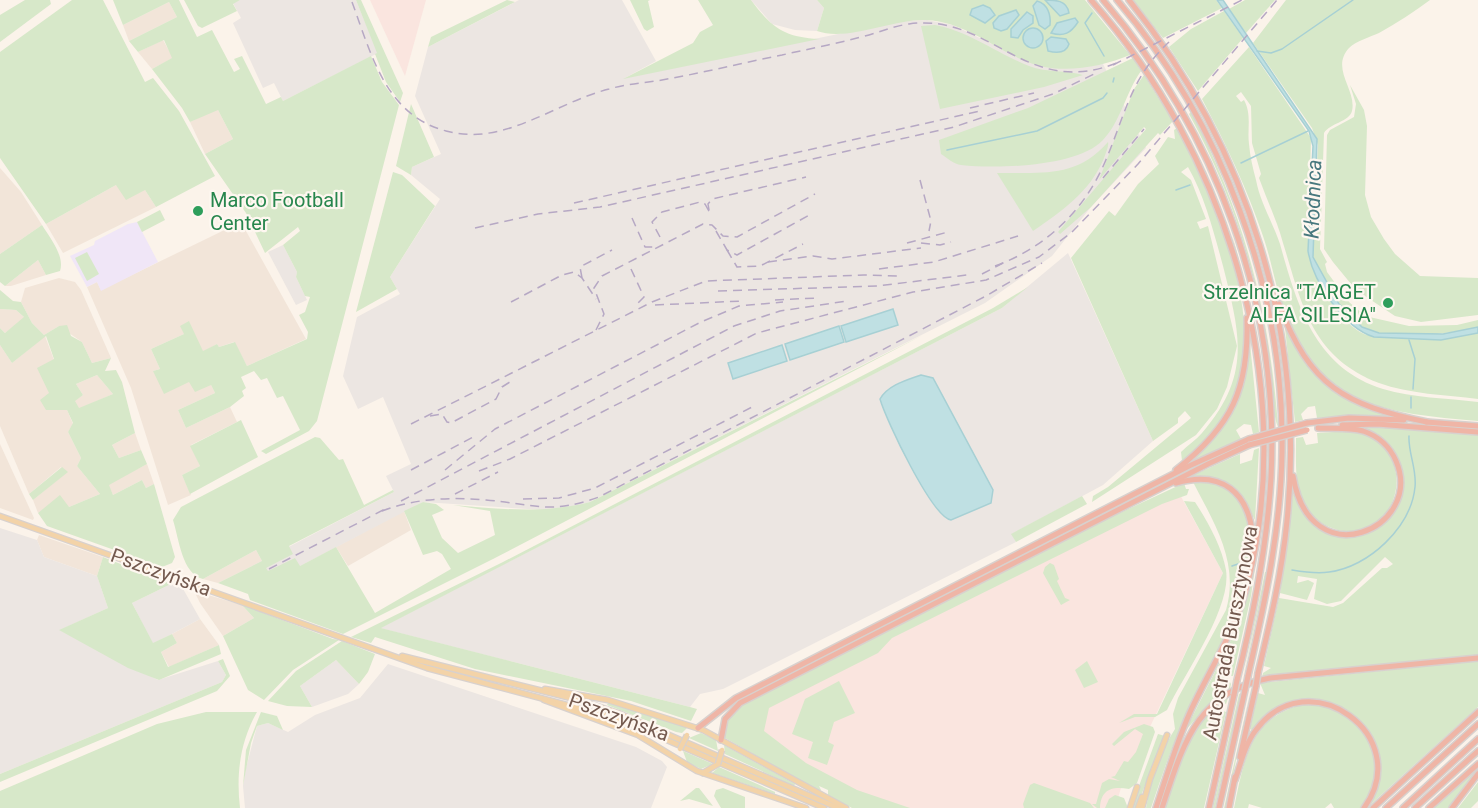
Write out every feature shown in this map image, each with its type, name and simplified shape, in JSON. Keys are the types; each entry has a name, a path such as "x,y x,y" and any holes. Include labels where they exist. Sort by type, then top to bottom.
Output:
{"highway":[{"path":"1091,0 1148,73 1191,146 1225,227 1247,308 1255,349 1262,422 1262,467 1254,551 1248,582 1235,621 1183,729 1156,808"},
{"name":"Autostrada Bursztynowa","path":"1103,0 1155,68 1203,150 1237,232 1260,321 1269,386 1271,478 1263,559 1209,808"},
{"name":"Autostrada Bursztynowa","path":"1117,0 1165,61 1215,150 1243,220 1270,321 1281,416 1280,490 1270,571 1219,808"},
{"path":"1129,0 1172,57 1222,144 1250,210 1272,285 1296,345 1320,376 1361,405 1427,422"},
{"path":"1228,808 1284,549 1291,466 1287,373 1272,285"},
{"path":"1162,480 1205,446 1233,410 1241,388 1248,355 1247,308"},
{"path":"698,728 736,698 1162,480 1249,442 1307,426 1370,418 1478,426"},
{"path":"1318,428 1377,424 1478,432"},
{"path":"1291,466 1300,506 1311,520 1326,530 1342,535 1361,533 1378,525 1393,509 1399,493 1400,475 1396,461 1386,446 1361,430 1307,426"},
{"path":"721,740 725,719 740,703 1249,442"},
{"path":"1163,487 1203,479 1222,483 1235,491 1249,512 1254,551"},
{"path":"1162,808 1192,729 1210,706 1238,687 1278,677 1478,658"},
{"path":"1235,780 1249,740 1267,718 1294,704 1324,704 1343,711 1357,722 1368,735 1377,756 1379,774 1372,798 1364,808"},
{"path":"1373,808 1478,712"},
{"path":"1386,808 1478,724"},
{"path":"1403,808 1478,739"},
{"path":"1415,808 1478,751"},
{"path":"1429,808 1478,764"},
{"path":"1452,808 1478,774"},
{"path":"1421,808 1449,777"}],"main road":[{"name":"Pszczyńska","path":"0,516 439,672 592,710 642,727 824,808"},
{"name":"Pszczyńska","path":"389,654 434,662 618,713 838,808"},
{"path":"513,684 608,700 698,728 846,808"},
{"path":"530,695 638,735 703,772 806,808"},
{"path":"681,761 680,749 687,735 698,728"},
{"path":"1140,808 1167,735"},
{"path":"703,772 718,764 722,750 721,740"},
{"path":"1130,808 1137,787"}],"shaded area":[{"path":"240,0 356,0 378,53 283,101 274,83 263,88 233,23 241,18 233,3"},
{"path":"370,0 426,0 405,76"},
{"path":"519,0 622,0 656,61 625,78 901,21 927,20 953,25 1023,59 1050,67 1103,64 1146,148 1091,207 1052,256 985,303 590,502 566,509 543,510 423,502 262,586 252,566 394,492 386,476 411,464 383,397 358,409 343,376 357,317 400,294 390,277 440,199 411,175 412,167 441,154 415,96 428,47"},
{"path":"751,0 817,0 824,8 817,31 795,30 772,24"},
{"path":"169,2 177,17 129,41 123,25"},
{"path":"163,40 173,58 152,69 138,52"},
{"path":"215,109 218,110 233,139 205,154 190,122"},
{"path":"0,168 21,192 42,225 0,254"},
{"path":"116,185 145,190 156,207 63,253 46,224"},
{"path":"137,222 158,262 101,291 97,282 87,287 70,256 94,245 95,241 128,224"},
{"path":"241,222 306,339 247,366 234,342 219,347 217,344 203,352 189,322 184,334 151,349 160,369 153,371 211,385 215,393 178,410 186,428 230,407 237,422 191,445 200,466 182,475 191,495 168,505 131,388 87,287 97,282 101,290"},
{"path":"283,245 297,272 296,277 307,300 296,305 268,252"},
{"path":"1068,253 1153,441 1103,485 1012,534 1016,542 723,689 700,694 690,707 380,628 1002,308"},
{"path":"38,260 46,275 5,286"},
{"path":"59,278 75,282 81,290 111,358 92,363 82,342 59,326 44,335 32,323 21,302 25,288"},
{"path":"0,309 16,310 25,318 5,333 0,328"},
{"path":"45,336 54,360 49,393 52,408 67,410 73,424 68,432 81,458 77,466 100,494 69,507 50,505 38,513 33,500 67,472 61,467 29,494 0,426 0,345 12,363"},
{"path":"97,375 113,394 79,409 74,401 83,395 76,384"},
{"path":"135,433 141,450 119,458 112,445"},
{"path":"0,444 34,518 33,520 0,508"},
{"path":"147,464 154,484 146,488 142,480 113,495 108,484"},
{"path":"1178,491 1223,573 1121,788 1115,808 879,808 757,755 748,709"},
{"path":"404,511 411,530 348,566 336,547"},
{"path":"0,528 37,540 44,557 97,576 108,608 60,630 158,680 218,661 226,675 222,682 0,774"},
{"path":"39,535 103,557 97,576 44,557 37,540"},
{"path":"256,550 262,561 218,583 203,579"},
{"path":"171,584 182,587 200,619 153,644 132,603"},
{"path":"198,592 242,605 254,618 223,636 200,603 196,595"},
{"path":"200,619 219,645 169,667 161,652 177,643 172,634"},
{"path":"336,660 359,684 348,694 312,707 300,686"},
{"path":"388,664 636,747 662,761 667,767 651,808 245,808 243,786 257,726 268,723 288,732 315,715 360,698"}],"green space":[{"path":"25,0 50,0 51,4 0,42 0,15"},
{"path":"72,0 103,0 145,82 153,78 179,111 215,176 156,207 145,190 126,200 116,185 46,224 0,158 0,52"},
{"path":"113,0 179,0 197,37 212,30 234,72 240,69 234,59 242,56 266,104 281,97 283,101 371,56 382,82 399,105 317,421 309,431 266,454 261,451 300,430 283,396 277,398 267,378 261,380 254,371 241,377 246,388 242,391 244,396 230,407 186,428 178,410 215,393 211,385 195,392 189,382 164,394 153,371 160,369 151,349 184,334 180,326 189,321 203,351 217,344 219,347 235,342 247,366 307,339 308,332 299,315 305,312 310,297 305,296 296,277 297,272 283,245 300,231 298,227 265,253 246,213 205,154 233,139 218,110 190,122 152,69 172,58 164,40 138,52 129,41 177,17 169,2 123,25"},
{"path":"184,0 240,0 233,4 237,11 202,28 198,26"},
{"path":"356,0 361,0 403,93 400,102 386,82"},
{"path":"507,0 515,2 428,47 431,37"},
{"path":"630,0 650,0 648,1 654,27 647,31 644,29"},
{"path":"698,0 751,0 766,18 780,29 797,36 819,39 623,79 693,43 700,32 713,25"},
{"path":"817,0 1085,0 1130,55 1086,67 1051,68 1025,61 957,26 926,20 856,32 829,34 817,31 824,8"},
{"path":"1133,0 1216,0 1222,8 1163,38"},
{"path":"1245,0 1275,0 1246,33 1229,9"},
{"path":"1286,0 1430,0 1386,29 1355,43 1344,56 1343,72 1353,103 1350,115 1324,133 1320,249 1327,262 1325,264 1327,272 1349,302 1365,316 1409,326 1457,325 1478,320 1478,327 1420,335 1375,332 1354,321 1321,276 1312,249 1318,145 1312,128 1253,43"},
{"path":"1224,11 1243,38 1198,91 1169,47 1191,29"},
{"path":"935,25 972,38 1029,66 1083,75 1044,87 940,109 921,26"},
{"path":"1249,47 1311,138 1308,251 1315,273 1328,298 1355,329 1366,335 1432,338 1478,333 1478,399 1415,392 1379,383 1356,372 1338,359 1324,343 1313,326 1296,287 1278,227 1259,178 1261,174 1252,143 1251,106 1241,92 1236,96 1241,102 1244,100 1248,111 1249,149 1258,188 1280,244 1302,311 1312,331 1325,350 1341,366 1360,379 1383,389 1406,394 1478,402 1478,421 1413,414 1385,408 1358,398 1335,385 1314,366 1297,340 1283,307 1266,245 1250,201 1228,150 1202,99"},
{"path":"1133,58 1141,71 1109,132 1091,149 1057,161 995,167 961,165 941,154 939,140 1028,108"},
{"path":"1144,75 1173,121 1160,135 1158,133 1091,207 1060,234 1058,232 1146,129 1144,127 1099,180 1134,89"},
{"path":"1350,85 1364,110 1367,126 1365,195 1371,217 1395,254 1420,276 1478,278 1478,315 1421,322 1395,316 1356,290 1324,249 1327,135 1330,130 1354,117 1356,104"},
{"path":"411,104 434,157 412,167 411,175 396,166"},
{"path":"1191,112 1226,187 1251,264 1261,304 1268,344 1278,426 1262,312 1247,253 1216,168 1189,114"},
{"path":"1177,128 1227,243 1238,286 1244,328 1243,369 1231,407 1207,441 1182,461 1181,452 1202,433 1218,412 1229,392 1238,353 1234,313 1223,266 1204,203 1188,167 1181,172 1191,180 1206,219 1197,222 1200,229 1208,226 1237,346 1227,387 1217,409 1196,435 1092,502 1093,496 1108,487 1191,418 1185,411 1178,418 1178,423 1153,441 1071,258 1109,211 1115,216 1138,184 1159,164 1155,156 1168,137 1175,139 1174,130"},
{"path":"1108,142 1098,170 1083,191 1033,231 997,173 1043,173 1070,168 1096,154"},
{"path":"393,172 402,175 435,206 390,277 397,289 356,312"},
{"path":"160,210 165,220 142,232 137,222"},
{"path":"42,225 59,253 60,271 46,275 38,260 5,286 0,282 0,254"},
{"path":"1232,235 1255,331 1266,430 1252,319"},
{"path":"87,252 99,274 87,281 75,258"},
{"path":"1028,287 1002,308 381,628 697,709 691,721 631,701 475,669 375,637 371,643 351,637 503,562 993,308"},
{"path":"0,290 13,301 21,302 32,323 44,335 59,326 67,325 71,336 82,342 92,363 111,358 105,371 116,370 122,382 135,433 112,445 119,458 141,450 147,464 109,485 113,495 142,480 146,488 154,484 175,557 172,563 162,567 47,526 38,513 60,495 69,507 100,494 77,466 81,458 68,432 73,423 67,410 46,410 40,400 49,393 37,368 54,359 46,336 12,363 0,345 0,328 5,333 24,317 16,310 0,309","holes":["97,375 113,394 79,408 75,401 83,395 76,384"]},
{"path":"1285,328 1304,358 1327,383 1355,402 1388,416 1317,418 1315,406 1308,407 1301,414 1303,420 1295,422"},
{"path":"923,335 493,559 343,634 250,600 248,594 218,583 262,561 256,550 203,579 196,576 186,563 173,520 181,507 315,437 320,438 339,460 343,459 364,505 393,490 394,492 289,546 293,554 266,568 268,571 295,558 300,566 336,547 375,613 451,569 442,554 437,551 423,555 404,511 423,502 436,504 444,510 432,515 442,538 458,553 495,535 490,511 453,505 539,509 590,502"},
{"path":"1250,344 1259,432 1253,434 1251,425 1244,424 1236,430 1241,439 1189,463 1214,438 1233,410 1245,379"},
{"path":"241,420 258,457 190,494 182,475 200,466 190,446"},
{"path":"1360,426 1478,435 1478,655 1262,677 1263,673 1271,668 1264,666 1279,598 1333,607 1343,603 1382,568 1393,564 1385,557 1341,601 1327,604 1314,599 1317,579 1298,576 1297,583 1308,580 1314,583 1307,600 1280,593 1293,493 1307,517 1326,531 1346,536 1367,533 1384,523 1397,507 1403,487 1399,463 1391,451 1368,436"},
{"path":"1350,431 1375,440 1390,455 1396,474 1395,494 1387,512 1373,525 1355,532 1332,528 1310,513 1299,491 1296,466 1296,438 1303,437 1306,445 1318,443 1317,433"},
{"path":"1259,448 1255,520 1241,496 1228,485 1214,478 1189,477 1240,454 1240,464 1252,460 1254,450"},
{"path":"62,467 68,472 33,500 29,494"},
{"path":"1203,481 1226,489 1240,503 1248,521 1250,543 1247,566 1242,590 1228,631 1186,714 1151,808 1146,808 1157,767 1175,729 1173,714 1178,698 1226,610 1230,575 1216,527 1193,482"},
{"path":"1184,483 1186,489 1189,489 1187,495 1162,504 892,638 878,653 769,708 764,731 806,763 857,790 910,808 852,808 828,795 828,790 819,786 821,790 819,791 725,738 726,723 744,704 1109,518"},
{"path":"1082,496 1087,504 1016,542 1011,534"},
{"path":"1184,501 1195,502 1221,552 1226,570 1226,585 1222,603 1205,641 1167,710 1155,717 1135,717 1119,723 1134,714 1157,714 1223,573"},
{"path":"1263,511 1251,596 1233,676 1226,675 1231,684 1230,689 1210,703 1185,731 1230,642 1246,599"},
{"path":"103,557 171,584 132,603 153,643 172,634 177,643 161,652 168,667 219,645 221,654 159,680 128,668 59,630 108,608 97,576"},
{"path":"1050,563 1054,565 1059,579 1057,581 1065,598 1070,600 1061,605 1043,573 1045,567"},
{"path":"1265,572 1267,572 1243,678"},
{"path":"242,605 339,640 293,670 264,700 248,690 223,636 254,618"},
{"path":"342,641 375,654 368,672 359,684 336,660 300,686 312,707 287,706 268,701 296,671"},
{"path":"223,659 230,676 217,691 0,782 0,774 222,682 226,675 218,661"},
{"path":"1087,661 1098,682 1084,688 1075,670"},
{"path":"1478,661 1478,707 1369,806 1378,777 1375,750 1365,728 1347,711 1325,702 1301,701 1276,710 1253,730 1250,729 1258,693 1265,695 1260,683"},
{"path":"839,681 855,713 834,722 828,742 834,745 827,765 808,758 813,742 792,734 805,699"},
{"path":"1251,689 1226,808 1224,808"},
{"path":"1241,693 1215,808 1213,808 1239,694"},
{"path":"1229,695 1226,704 1220,705 1218,709 1226,712 1204,808 1165,808 1186,744 1206,713"},
{"path":"608,703 688,727 682,733 676,732 607,705"},
{"path":"1306,704 1320,706 1347,718 1367,739 1376,766 1373,785 1362,808 1334,808 1331,803 1325,808 1262,808 1249,804 1248,808 1234,808 1246,757 1261,729 1273,718 1287,710"},
{"path":"206,712 257,712 251,723 241,758 240,808 0,808 0,791 157,724"},
{"path":"261,712 277,716 283,730 268,723 257,726 251,743 243,786 246,750"},
{"path":"1144,724 1153,727 1155,732 1137,783 1129,789 1108,790 1100,808 1097,808 1092,804 1096,804 1102,783 1109,779 1120,781 1111,777 1115,776 1124,761 1128,762 1136,752 1143,734 1135,729 1114,746 1112,744 1124,732"},
{"path":"701,733 716,740 718,751 689,738"},
{"path":"1158,734 1165,736 1136,808 1131,808"},
{"path":"724,745 795,784 794,786 725,754"},
{"path":"683,751 713,764 701,769 687,762"},
{"path":"1478,766 1478,771 1449,808 1433,808"},
{"path":"719,767 775,792 775,794 712,773"},
{"path":"1478,782 1478,801 1471,808 1458,808"},
{"path":"1034,783 1090,803 1094,808 1024,808 1023,804 1030,785"},
{"path":"699,788 713,806 689,799 680,801"},
{"path":"723,788 745,797 745,808 721,808 714,796 716,790"},
{"path":"1115,795 1124,798 1128,808 1105,808 1109,799"}],"water":[{"path":"1045,0 1063,3 1069,13 1060,16"},
{"name":"Kłodnica","path":"1217,0 1223,0 1317,139 1313,257 1339,304 1362,327 1379,333 1443,334 1478,327 1478,333 1441,340 1374,337 1363,332 1341,314 1316,276 1308,251 1313,146 1309,131"},
{"path":"1037,1 1046,7 1050,17 1050,25 1045,29 1039,25 1033,6"},
{"path":"983,5 990,8 995,15 985,23 970,15 972,9"},
{"path":"1016,10 1019,15 1007,29 1001,31 994,28 993,23 999,16"},
{"path":"1027,12 1033,16 1033,23 1023,30 1018,38 1011,37 1011,29"},
{"path":"1075,18 1078,22 1070,31 1060,35 1051,33 1057,23"},
{"path":"1033,28 1040,31 1043,38 1040,45 1033,48 1026,45 1023,38 1026,31"},
{"path":"1051,37 1066,39 1069,44 1066,50 1048,51 1046,41"},
{"path":"893,309 898,325 846,342 841,326"},
{"path":"839,326 844,342 790,360 785,344"},
{"path":"782,345 787,361 733,379 728,363"},
{"path":"921,375 933,378 993,490 991,503 951,520 943,515 922,486 900,446 880,399 893,387"}],"waterway":[{"path":"1257,51 1271,53 1282,49 1353,0"},
{"path":"1092,13 1085,23 1104,56"},
{"path":"1113,82 1114,78"},
{"path":"947,150 1037,131 1103,98 1107,93"},
{"path":"1241,163 1308,131"},
{"path":"1176,190 1190,185"},
{"path":"1409,340 1415,359 1413,389"},
{"path":"1411,397 1411,408"},
{"path":"1292,570 1319,573 1344,569 1359,562 1386,543 1406,516 1412,502 1415,474 1409,436"},
{"path":"1232,566 1241,563"}],"railway":[{"path":"1113,65 1242,0"},
{"path":"479,471 510,459 757,333 913,292 986,280 1039,257 1072,232 1138,164 1277,0"},
{"path":"352,2 374,61 394,97 425,123 446,131 467,134 488,133 509,128 589,95 615,87 677,77 782,55 909,24 938,24 963,30 1033,64 1058,71 1087,71 1119,62"},
{"path":"995,266 1030,249 1061,226 1074,212 1096,180 1105,162 1130,98 1145,69 1169,42"},
{"path":"475,228 538,214 600,207 954,127 1053,94 1094,74"},
{"path":"970,108 1034,93"},
{"path":"574,203 980,111"},
{"path":"1103,178 1144,129"},
{"path":"709,210 708,204 712,199 806,177"},
{"path":"920,180 931,221 929,231"},
{"path":"596,330 604,314 594,288 602,276 703,224 712,225 723,236 737,237 815,194"},
{"path":"660,237 652,222 662,212 700,202 705,204 710,213"},
{"path":"716,231 727,250 737,255 813,213"},
{"path":"632,218 645,247 658,247"},
{"path":"907,243 948,232"},
{"path":"879,269 934,262 1018,236"},
{"path":"921,243 940,245 951,242"},
{"path":"727,250 737,267 760,266 803,244"},
{"path":"768,262 813,256 832,259 921,248"},
{"path":"582,278 580,267 612,250"},
{"path":"982,274 1003,263"},
{"path":"382,511 408,503 446,499 473,499 554,507 567,506 599,497 986,296 1042,263"},
{"path":"631,269 644,297 634,307"},
{"path":"511,302 562,275 574,272 582,278 596,299"},
{"path":"411,424 652,302 706,281 864,275 899,276"},
{"path":"718,291 877,286 967,275"},
{"path":"775,300 817,298"},
{"path":"655,305 742,301"},
{"path":"401,501 734,326 780,311 847,301"},
{"path":"445,470 495,429 701,322 739,306 783,302"},
{"path":"430,416 442,414 447,422 451,423 496,399 502,387 513,380"},
{"path":"523,499 559,498 595,488 756,405"},
{"path":"411,470 477,435"},
{"path":"455,494 498,472"},
{"path":"269,569 389,507"}],"place":[{"name":"Marco Football Center","path":"198,211"},
{"name":"Strzelnica \"TARGET ALFA SILESIA\"","path":"1388,303"}]}
